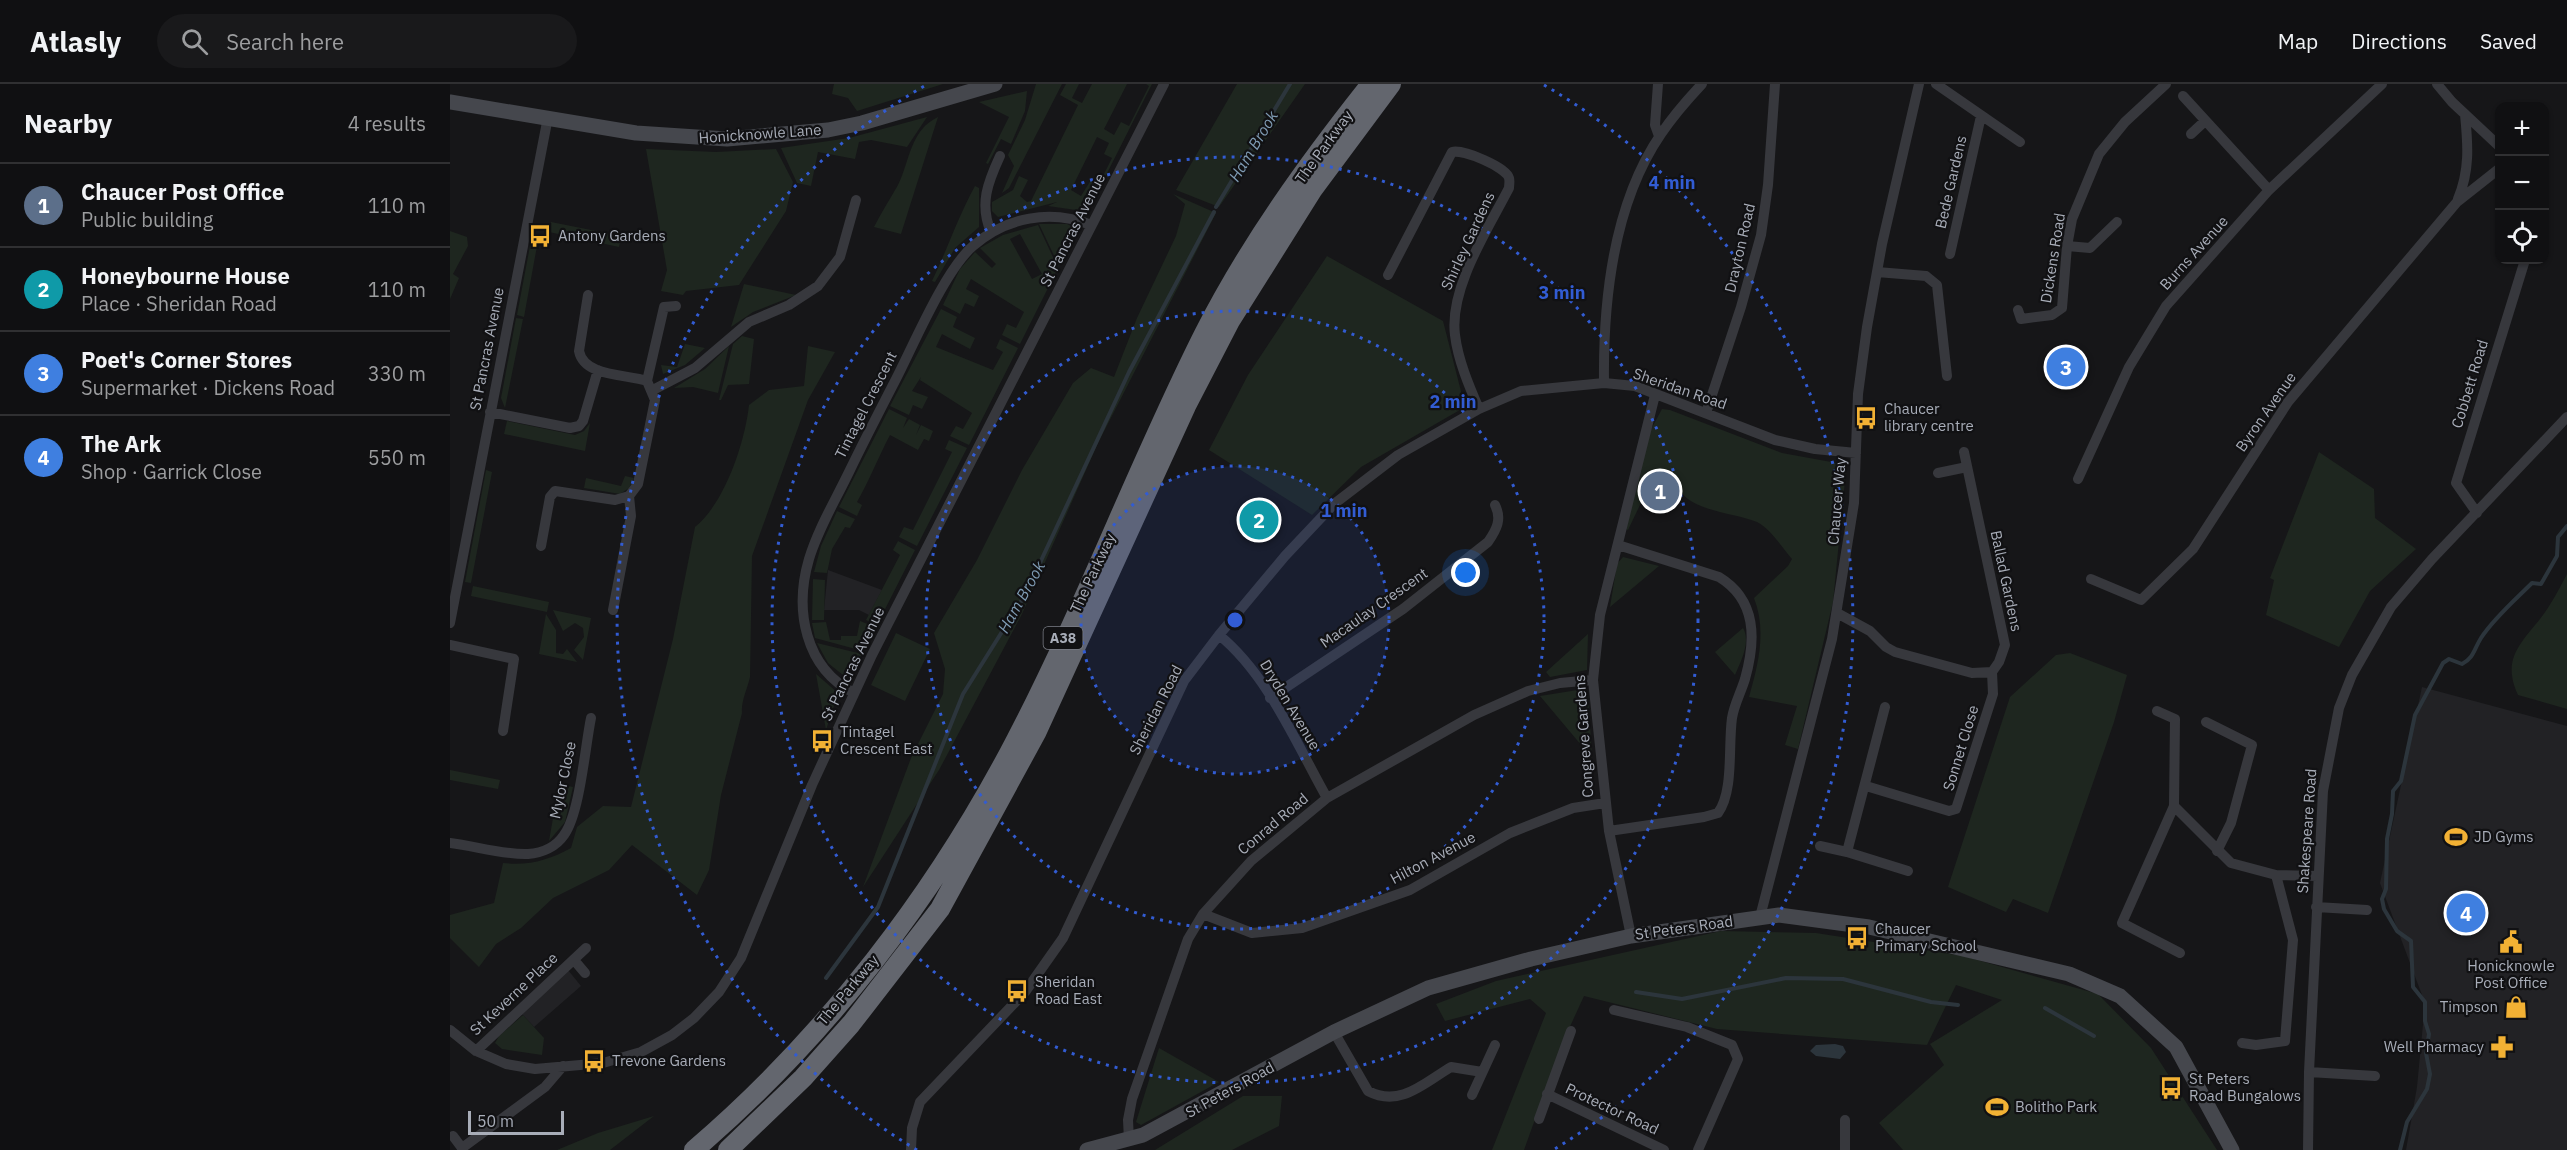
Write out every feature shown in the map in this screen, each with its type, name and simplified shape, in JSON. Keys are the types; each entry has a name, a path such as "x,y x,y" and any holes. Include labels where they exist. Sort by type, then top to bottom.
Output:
{"highway":[{"name":"The Parkway","path":"694,1150 741,1108 831,1013 913,909 1016,740 1205,332 1266,228 1371,84"},
{"name":"The Parkway","path":"728,1150 803,1078 851,1024 940,909 1036,733 1181,416 1230,321 1313,189 1391,84"}],"street":[{"name":"Honicknowle Lane","path":"450,102 636,133 676,137 772,136 862,123 994,84"},
{"name":"St Pancras Avenue","path":"452,1034 490,1058 521,1067 603,1063 650,1048 694,1018 719,992 741,958 790,837 854,693 1164,84"},
{"path":"1658,84 1655,125 1659,136"},
{"path":"1604,383 1608,284 1623,214 1659,136 1702,84"},
{"name":"Drayton Road","path":"1706,412 1741,307 1761,235 1768,185 1775,84"},
{"name":"Chaucer Way","path":"1760,917 1837,613 1854,503 1858,394 1877,272 1919,84"},
{"path":"1936,84 2020,142"},
{"name":"Dickens Road","path":"2018,310 2021,319 2052,315 2062,309 2067,246 2072,219 2098,153 2125,122 2166,84"},
{"name":"Burns Avenue","path":"2078,479 2129,367 2166,306 2269,190 2382,84"},
{"path":"2437,84 2495,143"},
{"path":"2182,96 2269,190"},
{"name":"Byron Avenue","path":"2457,202 2464,183 2469,156 2465,114"},
{"name":"Bede Gardens","path":"1950,254 1981,116"},
{"name":"St Pancras Avenue","path":"450,623 548,117"},
{"path":"2191,134 2205,121"},
{"name":"Shirley Gardens","path":"1388,275 1452,152 1460,150 1468,153 1504,172 1509,178 1509,188 1468,270 1456,302 1454,334 1464,374 1479,410"},
{"path":"991,232 985,211 986,189 1000,156"},
{"name":"Byron Avenue","path":"2091,579 2141,600 2193,549 2288,402 2457,202 2495,171"},
{"path":"588,295 579,351 580,360 586,366 650,385 695,369 749,322 789,305 818,286 840,257 856,200"},
{"name":"Tintagel Crescent","path":"854,693 827,675 815,658 809,643 804,607 805,576 809,560 832,506 959,261 991,232 1036,217 1073,218 1091,225"},
{"path":"2067,246 2090,248 2116,222"},
{"name":"Cobbett Road","path":"2477,513 2456,483 2524,264"},
{"path":"1877,272 1926,276 1937,285 1947,376"},
{"path":"541,546 550,496 555,491 615,500 629,496 638,484 655,400 650,385 664,307 676,306"},
{"path":"490,412 558,426 579,426 583,420 598,370"},
{"name":"Sheridan Road","path":"911,1150 912,1128 920,1102 1025,992 1063,938 1184,681 1285,556 1334,504 1398,454 1479,410 1521,391 1604,383 1635,386 1775,440 1815,449 1856,453"},
{"name":"Congreve Gardens","path":"1631,936 1609,831 1593,680 1600,615 1655,394"},
{"name":"Shakespeare Road","path":"2308,1150 2309,1072 2318,876 2326,764 2339,708 2370,639 2391,607 2567,417"},
{"name":"Ballad Gardens","path":"1964,452 2005,645 1999,662 1992,672"},
{"path":"1938,473 1967,467"},
{"path":"613,610 631,516 629,496"},
{"name":"Macaulay Crescent","path":"1270,698 1403,609 1488,542 1497,529 1499,513 1495,505"},
{"path":"1609,831 1718,813 1728,794 1726,781 1732,716 1752,651 1752,626 1748,608 1729,583 1719,577 1618,545"},
{"path":"1837,613 1870,631 1895,652 1972,673 1992,672"},
{"name":"Dryden Avenue","path":"1219,635 1241,653 1270,698 1327,798"},
{"path":"450,645 514,659 503,731"},
{"name":"Sonnet Close","path":"1866,786 1949,812 1956,808 1994,694 1992,672"},
{"name":"Conrad Road","path":"1129,1140 1128,1120 1132,1099 1188,939 1203,914 1251,861 1327,798 1474,715 1528,691 1560,683 1593,680"},
{"path":"1847,852 1885,707"},
{"path":"2157,711 2175,719 2174,806 2122,923 2180,953"},
{"name":"Mylor Close","path":"450,843 526,854 541,852 563,838 574,809 591,718"},
{"path":"2206,722 2252,745 2231,823 2217,851"},
{"name":"Hilton Avenue","path":"1203,914 1252,933 1302,928 1410,890 1510,833 1573,808 1605,803"},
{"path":"2174,806 2231,863 2276,875 2318,876"},
{"path":"1820,846 1908,871"},
{"path":"2242,1043 2269,1044 2285,1041 2293,940 2276,875"},
{"path":"2316,907 2367,910"},
{"name":"St Peters Road","path":"1087,1150 1129,1140 1184,1116 1334,1032 1428,988 1531,959 1631,936 1779,915 1869,927 2069,974 2120,996 2176,1047 2232,1150"},
{"name":"St Keverne Place","path":"476,1051 586,948"},
{"name":"St Keverne Place","path":"574,960 585,972"},
{"path":"1614,1010 1687,1027 1732,1045 1738,1059 1698,1150"},
{"path":"1539,1119 1571,1031"},
{"path":"1334,1032 1368,1091 1378,1096 1403,1096 1451,1067 1482,1072"},
{"path":"1472,1095 1495,1045"},
{"path":"453,1136 463,1149 545,1087 563,1066"},
{"path":"2309,1072 2375,1076"},
{"name":"Protector Road","path":"1547,1094 1664,1150"},
{"path":"1845,1120 1845,1150"}],"shaded area":[{"path":"834,84 943,84 857,111 848,98 832,94"},
{"path":"1036,84 1062,84 1009,188 1002,193 1014,166 1008,155 1025,120"},
{"path":"1066,84 1079,84 1072,98 1082,103 1092,84 1127,84 1104,129 1114,135 1121,122 1129,126 1149,86 1146,84 1152,84 1095,197 1085,195 1083,199 1092,203 1083,211 1048,206 1057,202 998,217 992,211 992,202 1013,190 1019,176 1028,180 1020,196 1027,202 1031,201 1078,105 1060,95","holes":["1097,137 1109,143 1104,154 1112,158 1099,184 1091,180 1081,196 1071,190"]},
{"path":"1237,84 1305,84 1219,207 1176,190"},
{"path":"1027,91 1025,111 1011,144 1001,139 988,164 986,163 1009,117 979,102"},
{"path":"927,117 907,147 871,140 859,142 855,159 818,152 811,186 797,183 781,148 849,138"},
{"path":"938,117 901,234 874,227 898,185 916,138 929,123"},
{"path":"646,149 716,152 776,149 793,182 786,211 739,285 686,291 683,295 661,291 667,270"},
{"path":"975,186 979,188 979,227 955,248 935,282 932,281 963,210"},
{"path":"1173,194 1216,213 1098,443 1022,614 939,770 863,887 911,758 943,694 945,669 934,633 977,560 1022,470 1073,383 1091,368 1114,377 1137,318 1176,236 1185,204"},
{"path":"551,222 621,236 619,247 549,232"},
{"path":"1039,224 1067,224 1075,228 1074,237 1059,266"},
{"path":"1038,225 1058,268 1020,344 1002,335 1007,324 1016,328 1024,312 971,279 966,289 979,296 974,307 965,303 960,314 943,305 960,269 975,252 992,268 996,264 980,248 1003,235","holes":["1020,234 1042,274 1032,279 1010,239"]},
{"path":"450,231 467,237 468,246 453,274 459,278 450,299"},
{"path":"539,235 524,317 517,315 530,246"},
{"path":"1327,256 1443,321 1465,407 1361,467 1312,515 1209,450 1248,375"},
{"path":"744,284 796,295 753,312 731,327"},
{"path":"941,309 957,317 953,327 975,338 970,349 942,334 936,347 993,370 1003,352 996,348 1000,339 1018,348 969,445 950,436 956,426 963,429 972,413 920,380 921,377 912,391 928,397 922,409 913,405 909,415 890,406"},
{"path":"516,318 523,319 505,408 501,398"},
{"path":"742,336 754,339 749,384 728,385 719,400 733,344"},
{"path":"685,344 705,348 685,365 663,374 661,365 677,367"},
{"path":"729,346 718,393 693,387 674,388 705,369"},
{"path":"808,346 835,352 808,400 752,556 750,677 721,795 709,870 697,895 632,845 609,870 553,898 521,928 496,944 479,967 450,938 450,915 494,903 503,863 530,863 555,856 571,848 577,827 603,806 631,807 673,639 695,527 716,503 732,471 743,436 749,405 769,390 804,386"},
{"path":"889,409 907,418 903,428 909,419 920,425 916,435 921,425 933,431 929,441 924,439 918,450 890,435 857,502 862,505 857,516 839,507"},
{"path":"1662,409 1670,410 1782,453 1842,464 1846,470 1833,602 1798,749 1785,745 1797,706 1749,697 1758,660 1761,635 1754,598 1788,566 1792,559 1771,534 1757,522 1702,506 1684,496 1679,488 1651,482 1628,530 1626,529 1648,435"},
{"path":"507,421 575,435 584,431 590,423 585,451 504,434"},
{"path":"949,440 967,448 917,546 899,537 904,527 913,530 952,452 945,449"},
{"path":"2319,452 2374,489 2375,518 2416,549 2370,591 2339,647 2266,615 2274,580 2270,578"},
{"path":"486,470 492,472 471,583 465,582"},
{"path":"625,476 634,478 629,488 620,494 584,488 586,478 621,486"},
{"path":"837,511 855,519 850,528 845,527 832,549 827,573 814,572 821,546"},
{"path":"898,541 915,550 877,625 866,620 900,555 893,550"},
{"path":"1623,557 1659,566 1610,607 1617,564"},
{"path":"828,570 882,590 869,615 859,610 824,610"},
{"path":"2567,574 2567,709 2518,695 2513,683 2512,662 2520,645 2548,608"},
{"path":"813,579 825,580 824,620 812,620"},
{"path":"473,586 549,602 547,612 471,596"},
{"path":"553,610 591,618 583,660 574,650 584,637 583,628 575,623 563,631"},
{"path":"546,614 556,630 556,653 563,654 567,649 577,662 539,654"},
{"path":"860,621 875,627 863,651 815,638 812,623 826,622 830,640 841,640 841,636 857,636"},
{"path":"1743,628 1746,645 1735,675 1715,652"},
{"path":"896,633 930,649 905,701 871,685"},
{"path":"1588,634 1587,670 1550,677 1546,672"},
{"path":"817,643 862,654 853,671 843,675 828,663"},
{"path":"2070,653 2127,675 2114,722 2048,913 2013,899 2006,912 1948,887 2010,697 2056,655"},
{"path":"816,674 838,693 826,730"},
{"path":"2422,687 2567,726 2567,1150 2406,1150 2417,1087 2425,1003 2380,883"},
{"path":"1584,689 1588,693 1592,758 1540,696"},
{"path":"450,770 500,780 498,789 450,780"},
{"path":"559,784 573,787 565,822 549,841"},
{"path":"1721,931 1816,933 1963,956 2098,994 2151,1048 2217,1150 1903,1150 1879,1123 1944,1065 1930,1044 2002,1000 1956,985 1927,1045 1717,1029 1584,996 1562,1044 1524,1150 1492,1150 1546,1013 1530,999 1445,1021 1436,1004 1496,981"},
{"path":"568,970 581,986 534,1027 521,1013"},
{"path":"523,1015 544,1038 542,1055 502,1049 495,1043 499,1036"},
{"path":"1816,1045 1843,1046 1846,1052 1840,1059 1816,1056 1810,1051"},
{"path":"1159,1048 1219,1082 1141,1125 1136,1122"},
{"path":"1243,1096 1282,1096 1279,1126 1232,1150 1155,1150"},
{"path":"654,1116 610,1150 557,1150 598,1133"}],"waterway":[{"name":"Ham Brook","path":"1216,207 1290,84"},
{"name":"Ham Brook","path":"826,978 878,907 963,694 1025,595 1129,372 1214,212"},
{"path":"2400,1150 2407,1122 2427,1089 2430,1074 2426,1053 2429,1034 2425,1021 2425,1002 2413,987 2411,941 2397,931 2384,909 2382,899 2386,889 2387,839 2392,814 2393,791 2401,781 2415,715 2443,663 2449,659 2462,664 2466,662 2486,631 2505,609 2532,583 2541,584 2557,556 2558,537 2567,526"},
{"path":"1636,992 1682,999 1786,978 1843,979 1931,1002 1958,1005"},
{"path":"2045,1008 2094,1036"}],"place":[{"name":"Antony Gardens","path":"540,236"},
{"name":"Poet's Corner Stores","path":"2066,367"},
{"name":"Chaucer library centre","path":"1866,418"},
{"name":"Chaucer Post Office","path":"1660,491"},
{"name":"Honeybourne House","path":"1259,520"},
{"name":"Tintagel Crescent East","path":"822,741"},
{"name":"JD Gyms","path":"2456,837"},
{"name":"The Ark","path":"2466,913"},
{"name":"Chaucer Primary School","path":"1857,938"},
{"name":"Honicknowle Post Office","path":"2511,942"},
{"name":"Sheridan Road East","path":"1017,991"},
{"name":"Timpson","path":"2516,1007"},
{"name":"Well Pharmacy","path":"2502,1047"},
{"name":"Trevone Gardens","path":"594,1061"},
{"name":"St Peters Road Bungalows","path":"2171,1088"},
{"name":"Bolitho Park","path":"1997,1107"}]}
